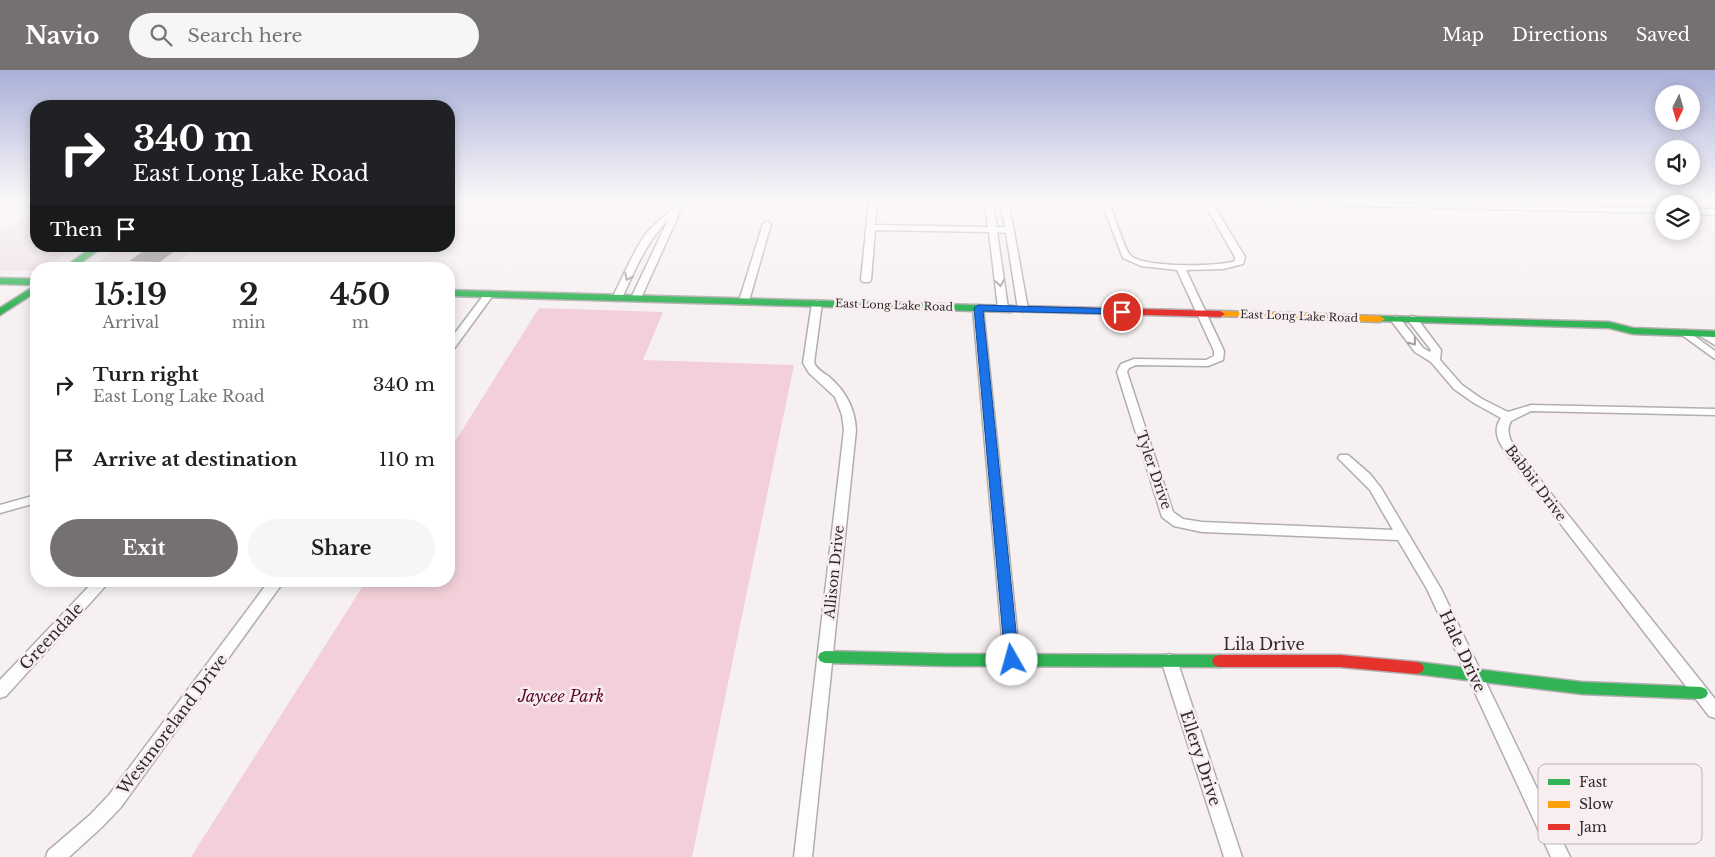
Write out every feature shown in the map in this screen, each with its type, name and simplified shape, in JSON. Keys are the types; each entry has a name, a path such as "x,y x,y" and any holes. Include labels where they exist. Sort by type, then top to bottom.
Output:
{"main road":[{"path":"76,262 91,252"},
{"path":"0,281 30,282"},
{"path":"0,312 30,292"},
{"name":"East Long Lake Road","path":"455,293 1609,325 1633,331 1661,332 1687,327"},
{"name":"East Long Lake Road","path":"1609,325 1621,320 1652,321 1687,327 1710,334"},
{"path":"1652,321 1650,325 1661,332"},
{"name":"Lila Drive","path":"825,656 1012,660 1340,660 1582,688 1701,693"}],"street":[{"path":"617,298 649,238"},
{"path":"636,298 665,238"},
{"path":"744,302 763,238"},
{"path":"866,280 870,238"},
{"path":"993,238 1003,308"},
{"path":"1010,238 1023,309"},
{"path":"1119,238 1126,256 1143,264 1226,267 1240,262 1240,257 1229,238"},
{"path":"641,252 658,253"},
{"path":"997,261 1015,262"},
{"path":"1180,266 1202,314"},
{"path":"455,338 489,294"},
{"name":"Allison Drive","path":"803,857 850,419 840,394 813,372 808,364 818,303"},
{"path":"978,308 1012,660"},
{"name":"Tyler Drive","path":"1202,314 1218,351 1219,356 1217,360 1200,364 1134,362 1123,369 1167,514 1179,523 1202,527 1402,535"},
{"path":"1395,319 1419,350 1435,360 1453,382 1467,394 1508,417 1523,409 1547,407 1715,412"},
{"path":"1412,320 1436,350 1435,360"},
{"path":"1687,327 1715,356"},
{"path":"1710,334 1715,342"},
{"name":"Babbit Drive","path":"1508,417 1503,420 1501,428 1507,446 1715,711"},
{"name":"Hale Drive","path":"1344,458 1375,488 1434,589 1538,809"},
{"path":"0,510 30,501"},
{"name":"Greendale","path":"0,691 96,587"},
{"name":"Westmoreland Drive","path":"55,857 96,821 115,801 273,587"},
{"name":"Ellery Drive","path":"1169,660 1233,857"},
{"name":"Hale Drive","path":"1555,844 1561,857"}],"shaded area":[{"path":"0,238 30,238 30,252 69,252 54,262 30,262 30,271 0,270"},
{"path":"112,252 190,252 177,262 98,262"}],"green space":[{"name":"Jaycee Park","path":"539,308 663,312 643,360 794,365 692,857 191,857 362,587 455,587 455,441"}],"building":[{"path":"142,252 173,252 160,262 129,261"}],"traffic: fast":[{"path":"76,262 91,252"},
{"path":"0,281 30,282"},
{"path":"0,312 30,292"},
{"path":"455,293 1011,309"},
{"path":"1380,319 1609,325 1633,331 1715,334"},
{"path":"825,657 947,660 1219,661"},
{"path":"1417,668 1582,688 1701,693"}],"traffic: slow":[{"path":"1220,314 1380,319"}],"traffic: jam":[{"path":"1011,309 1220,314"},
{"path":"1219,661 1340,661 1417,668"}],"route":[{"path":"1012,660 978,308 1122,312"}]}
